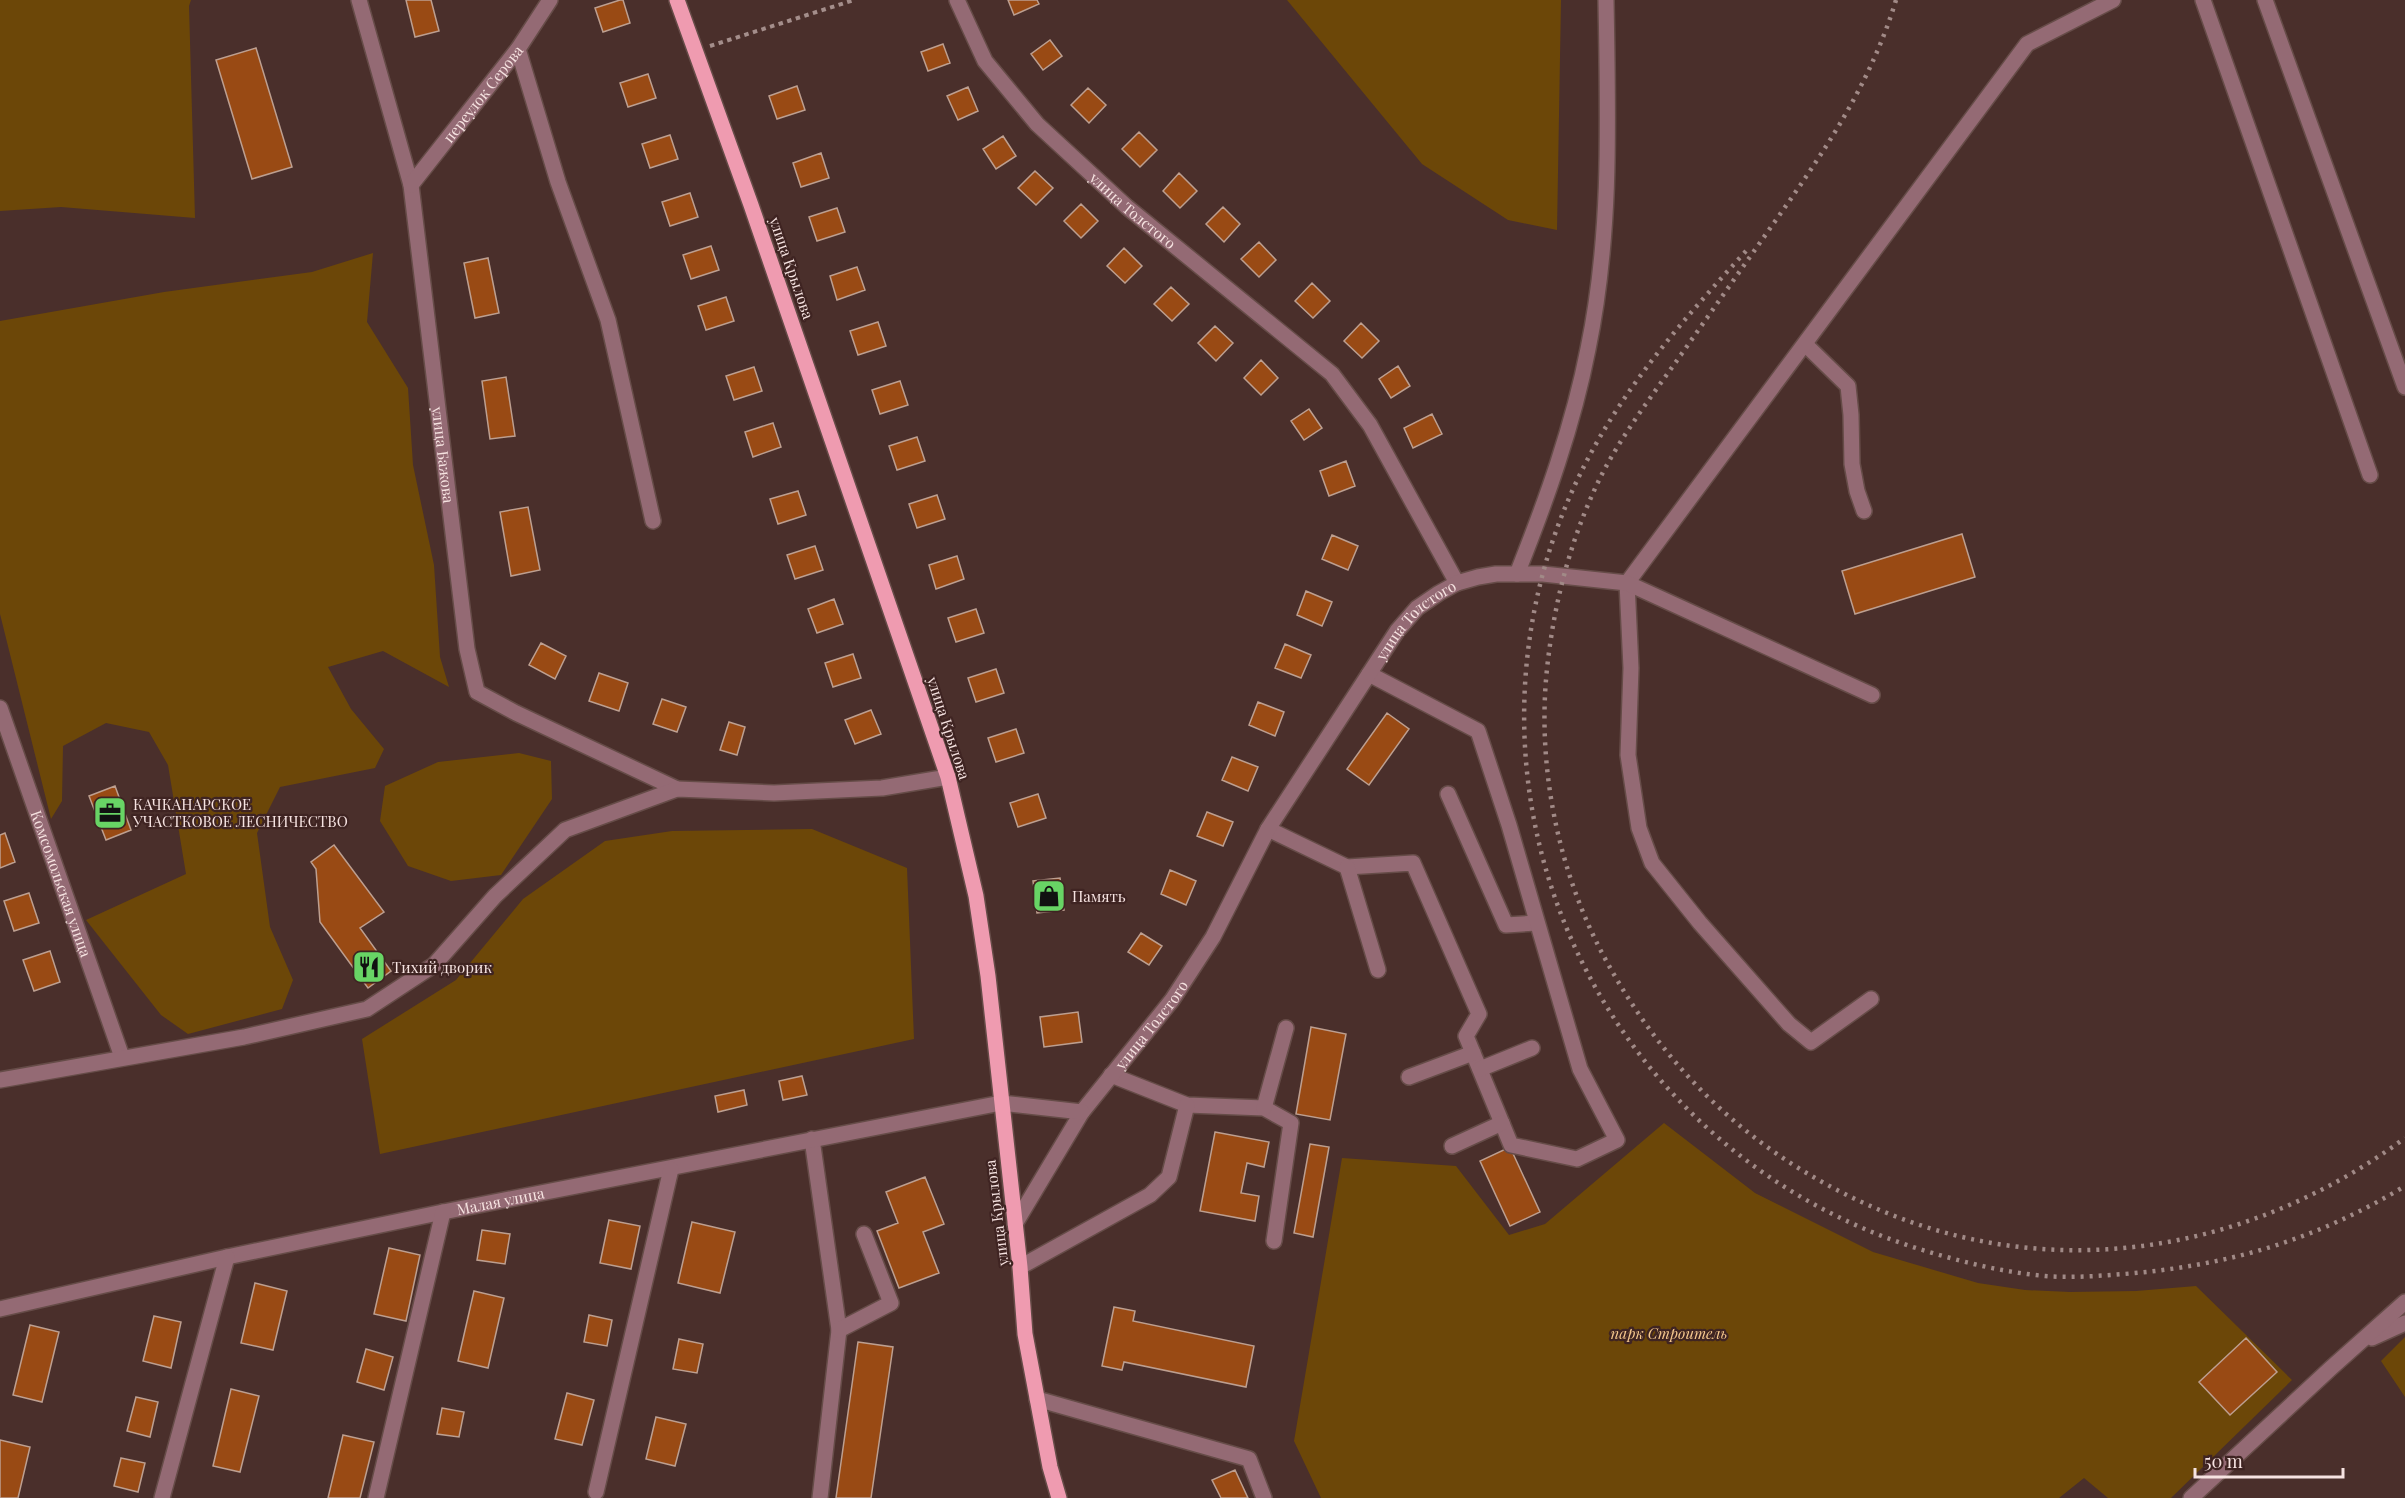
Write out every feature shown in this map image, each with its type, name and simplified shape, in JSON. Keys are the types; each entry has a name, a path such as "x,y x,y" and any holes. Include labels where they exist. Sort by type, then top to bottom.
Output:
{"main road":[{"name":"улица Крылова","path":"677,0 751,204 948,777 976,896 1020,1267 1025,1334 1050,1467 1059,1498"}],"street":[{"name":"улица Бажова","path":"359,0 411,185 467,649 477,693 677,789"},
{"name":"переулок Серова","path":"411,185 518,49 550,0"},
{"name":"улица Толстого","path":"957,0 985,61 1037,124 1127,207 1332,374 1370,425 1418,509 1456,584 1417,608 1397,631 1268,829 1213,938 1172,1000 1082,1112 1015,1224"},
{"path":"1517,574 1549,494 1588,350 1594,313 1608,163 1606,0"},
{"path":"1871,999 1811,1042 1782,1015 1700,923 1652,863 1639,828 1628,755 1631,668 1628,584 2027,44 2114,0"},
{"path":"2203,0 2370,475"},
{"path":"2265,0 2405,387"},
{"path":"518,49 558,182 608,320 653,521"},
{"path":"1806,345 1848,386 1852,464 1864,511"},
{"path":"1456,584 1496,574 1543,574 1628,584 1872,695"},
{"path":"1268,829 1347,867 1413,863 1479,1014 1466,1036 1511,1145 1577,1159 1617,1140 1580,1069 1509,825 1478,731 1369,674"},
{"name":"Комсомольская улица","path":"0,708 122,1058"},
{"path":"0,1080 244,1037 367,1009 434,965 495,896 565,830 677,789 774,793 882,788 948,777"},
{"path":"1448,794 1506,925 1536,922"},
{"path":"1347,867 1378,970"},
{"path":"1264,1108 1286,1028"},
{"path":"1480,1069 1532,1048"},
{"path":"1409,1077 1473,1053"},
{"path":"1111,1075 1188,1105 1264,1108 1291,1123 1274,1241"},
{"name":"Малая улица","path":"1,1312 227,1257 443,1212 1001,1103 1082,1112"},
{"path":"1020,1267 1150,1195 1169,1177 1188,1105"},
{"path":"1452,1146 1502,1122"},
{"path":"812,1139 839,1330 820,1498"},
{"path":"596,1492 671,1169"},
{"path":"376,1498 443,1212"},
{"path":"839,1330 891,1303 864,1234"},
{"path":"162,1498 227,1257"},
{"path":"2190,1498 2405,1302"},
{"path":"2358,1344 2405,1323"},
{"path":"1037,1399 1250,1460 1264,1498"}],"path":[{"path":"695,51 854,0"}],"green space":[{"path":"0,0 191,0 189,6 195,218 61,207 0,211"},
{"path":"1287,0 1561,0 1557,230 1508,220 1422,164"},
{"path":"373,253 367,322 408,388 413,465 434,565 440,657 449,687 383,651 328,667 351,709 384,749 375,768 280,787 257,833 270,927 293,980 282,1009 188,1034 161,1015 86,920 186,874 168,765 149,732 106,723 63,746 62,801 51,819 0,614 0,321 164,292 312,272"},
{"path":"519,753 551,761 552,799 501,875 451,881 408,866 380,821 385,786 438,762"},
{"path":"812,829 907,868 914,1039 380,1154 362,1039 456,980 523,899 605,841 672,831"},
{"name":"парк Строитель","path":"1664,1123 1755,1193 1873,1252 1978,1283 2025,1290 2136,1291 2196,1286 2292,1380 2171,1498 2108,1498 2084,1478 2059,1498 1321,1498 1294,1441 1342,1158 1456,1166 1509,1235 1545,1224"},
{"path":"2405,1337 2405,1397 2381,1361"}],"building":[{"path":"406,0 431,0 439,31 415,37"},
{"path":"623,0 630,23 603,32 595,8"},
{"path":"1008,0 1037,0 1039,4 1014,15"},
{"path":"1050,40 1062,56 1043,70 1031,54"},
{"path":"943,44 950,63 928,71 921,52"},
{"path":"256,48 292,167 252,179 216,60"},
{"path":"648,74 656,98 628,107 620,83"},
{"path":"797,86 805,110 777,119 769,96"},
{"path":"968,87 978,111 958,120 947,96"},
{"path":"1088,88 1106,105 1089,123 1071,105"},
{"path":"1139,132 1157,150 1140,167 1122,149"},
{"path":"670,135 678,159 650,168 642,144"},
{"path":"1003,136 1016,156 996,169 983,149"},
{"path":"821,153 829,178 801,187 793,163"},
{"path":"1035,171 1053,188 1036,205 1018,188"},
{"path":"1179,173 1197,191 1180,208 1163,191"},
{"path":"690,193 698,217 670,226 662,202"},
{"path":"1081,204 1098,221 1081,238 1064,221"},
{"path":"1223,207 1240,224 1224,242 1206,224"},
{"path":"837,208 845,232 817,241 809,217"},
{"path":"1259,242 1276,260 1259,277 1241,259"},
{"path":"711,246 719,270 691,279 683,255"},
{"path":"1124,248 1142,266 1125,283 1107,266"},
{"path":"488,258 499,313 475,318 464,263"},
{"path":"857,267 865,290 837,300 830,276"},
{"path":"1312,283 1330,301 1313,318 1295,301"},
{"path":"1171,287 1189,304 1172,321 1154,304"},
{"path":"726,297 734,321 706,330 698,306"},
{"path":"878,322 886,346 858,355 850,331"},
{"path":"1361,323 1379,341 1362,358 1344,341"},
{"path":"1215,326 1233,343 1216,361 1198,343"},
{"path":"1261,360 1278,378 1261,395 1244,378"},
{"path":"1398,366 1410,386 1391,398 1379,379"},
{"path":"754,367 762,391 734,400 726,376"},
{"path":"506,377 515,436 490,439 482,381"},
{"path":"900,381 908,405 880,414 872,390"},
{"path":"1309,409 1322,428 1304,440 1291,421"},
{"path":"1432,414 1442,434 1413,448 1404,428"},
{"path":"773,423 781,447 753,457 745,432"},
{"path":"917,437 925,461 897,470 889,446"},
{"path":"1346,461 1355,486 1329,496 1320,471"},
{"path":"798,491 806,515 778,524 770,499"},
{"path":"937,495 945,519 917,528 909,504"},
{"path":"528,507 540,570 511,576 500,512"},
{"path":"1962,534 1975,577 1855,614 1842,571"},
{"path":"1332,535 1358,546 1348,570 1322,559"},
{"path":"815,546 823,570 795,579 787,555"},
{"path":"957,556 964,579 936,589 929,565"},
{"path":"1306,591 1332,602 1322,626 1297,615"},
{"path":"834,599 843,624 817,633 808,609"},
{"path":"976,609 984,633 956,642 948,618"},
{"path":"541,643 566,656 555,679 529,665"},
{"path":"1285,644 1311,655 1301,678 1275,668"},
{"path":"853,654 861,678 833,687 825,663"},
{"path":"996,669 1004,693 976,702 968,678"},
{"path":"599,673 628,683 619,711 589,701"},
{"path":"662,699 686,707 677,732 653,724"},
{"path":"1258,702 1284,712 1275,736 1249,725"},
{"path":"871,710 881,734 855,744 845,720"},
{"path":"1387,713 1409,729 1369,785 1347,769"},
{"path":"729,722 745,727 737,755 720,750"},
{"path":"1016,729 1024,753 996,762 988,738"},
{"path":"1232,757 1258,767 1248,791 1222,780"},
{"name":"КАЧКАНАРСКОЕ УЧАСТКОВОЕ ЛЕСНИЧЕСТВО","path":"115,786 131,830 106,840 89,796"},
{"path":"1038,794 1046,818 1018,827 1010,803"},
{"path":"1207,812 1233,822 1223,846 1197,836"},
{"path":"5,833 15,862 0,868 0,835"},
{"path":"334,845 384,912 360,928 391,971 368,988 320,922 316,869 311,862"},
{"path":"1170,870 1196,881 1186,905 1161,894"},
{"name":"Память","path":"1060,878 1064,910 1037,913 1033,881"},
{"path":"29,893 39,923 14,931 4,901"},
{"path":"1141,933 1162,946 1149,965 1128,952"},
{"path":"50,951 60,982 34,991 23,960"},
{"path":"1078,1012 1082,1042 1044,1047 1040,1017"},
{"path":"1311,1027 1346,1034 1330,1120 1296,1114"},
{"path":"802,1076 807,1095 783,1100 779,1081"},
{"path":"744,1090 747,1105 718,1112 715,1096"},
{"path":"1215,1132 1269,1142 1264,1167 1247,1163 1241,1193 1259,1196 1255,1221 1200,1211"},
{"path":"1310,1144 1329,1147 1313,1237 1294,1233"},
{"path":"1510,1147 1540,1212 1510,1226 1480,1161"},
{"path":"925,1177 944,1224 923,1232 939,1273 899,1288 877,1231 898,1223 886,1192"},
{"path":"609,1220 640,1226 631,1269 600,1263"},
{"path":"692,1222 735,1232 720,1293 678,1283"},
{"path":"482,1230 510,1234 505,1264 477,1260"},
{"path":"389,1248 420,1255 406,1321 374,1314"},
{"path":"255,1283 287,1291 273,1350 241,1343"},
{"path":"474,1291 504,1298 488,1368 458,1361"},
{"path":"1114,1307 1135,1311 1133,1321 1254,1346 1246,1387 1124,1362 1122,1370 1102,1366"},
{"path":"589,1315 612,1320 607,1346 584,1342"},
{"path":"154,1316 181,1322 171,1368 143,1361"},
{"path":"30,1325 59,1332 42,1402 13,1395"},
{"path":"2246,1338 2277,1372 2230,1415 2199,1382"},
{"path":"679,1339 703,1344 697,1373 673,1369"},
{"path":"858,1342 893,1347 871,1498 836,1498"},
{"path":"366,1349 393,1357 384,1390 357,1382"},
{"path":"231,1389 259,1396 240,1472 213,1466"},
{"path":"567,1393 594,1400 582,1445 555,1439"},
{"path":"136,1397 158,1402 150,1437 127,1431"},
{"path":"442,1408 464,1412 459,1437 437,1434"},
{"path":"656,1417 686,1424 675,1466 646,1459"},
{"path":"343,1435 374,1442 360,1498 328,1498"},
{"path":"0,1440 30,1447 18,1498 0,1498"},
{"path":"121,1458 145,1463 138,1492 114,1486"},
{"path":"1235,1470 1248,1498 1221,1498 1212,1480"}],"railway":[{"path":"1896,0 1873,62 1843,119 1790,200 1618,446 1601,476 1581,522 1565,570 1554,619 1547,669 1545,741 1548,778 1562,849 1586,918 1601,951 1627,996 1655,1037 1687,1075 1722,1110 1759,1141 1800,1169 1845,1194 1892,1215 1958,1236 2025,1248 2092,1250 2158,1244 2223,1229 2287,1206 2347,1176 2405,1138"},
{"path":"1746,251 1657,354 1631,389 1585,464 1566,505 1550,549 1527,660 1527,770 1548,875 1588,974 1647,1064 1722,1141 1812,1203 1916,1248 1964,1262 2012,1272 2075,1277 2162,1270 2235,1257 2270,1247 2338,1221 2405,1186"}],"place":[{"name":"КАЧКАНАРСКОЕ УЧАСТКОВОЕ ЛЕСНИЧЕСТВО","path":"110,813"},
{"name":"Память","path":"1049,896"},
{"name":"Тихий дворик","path":"369,967"}]}
